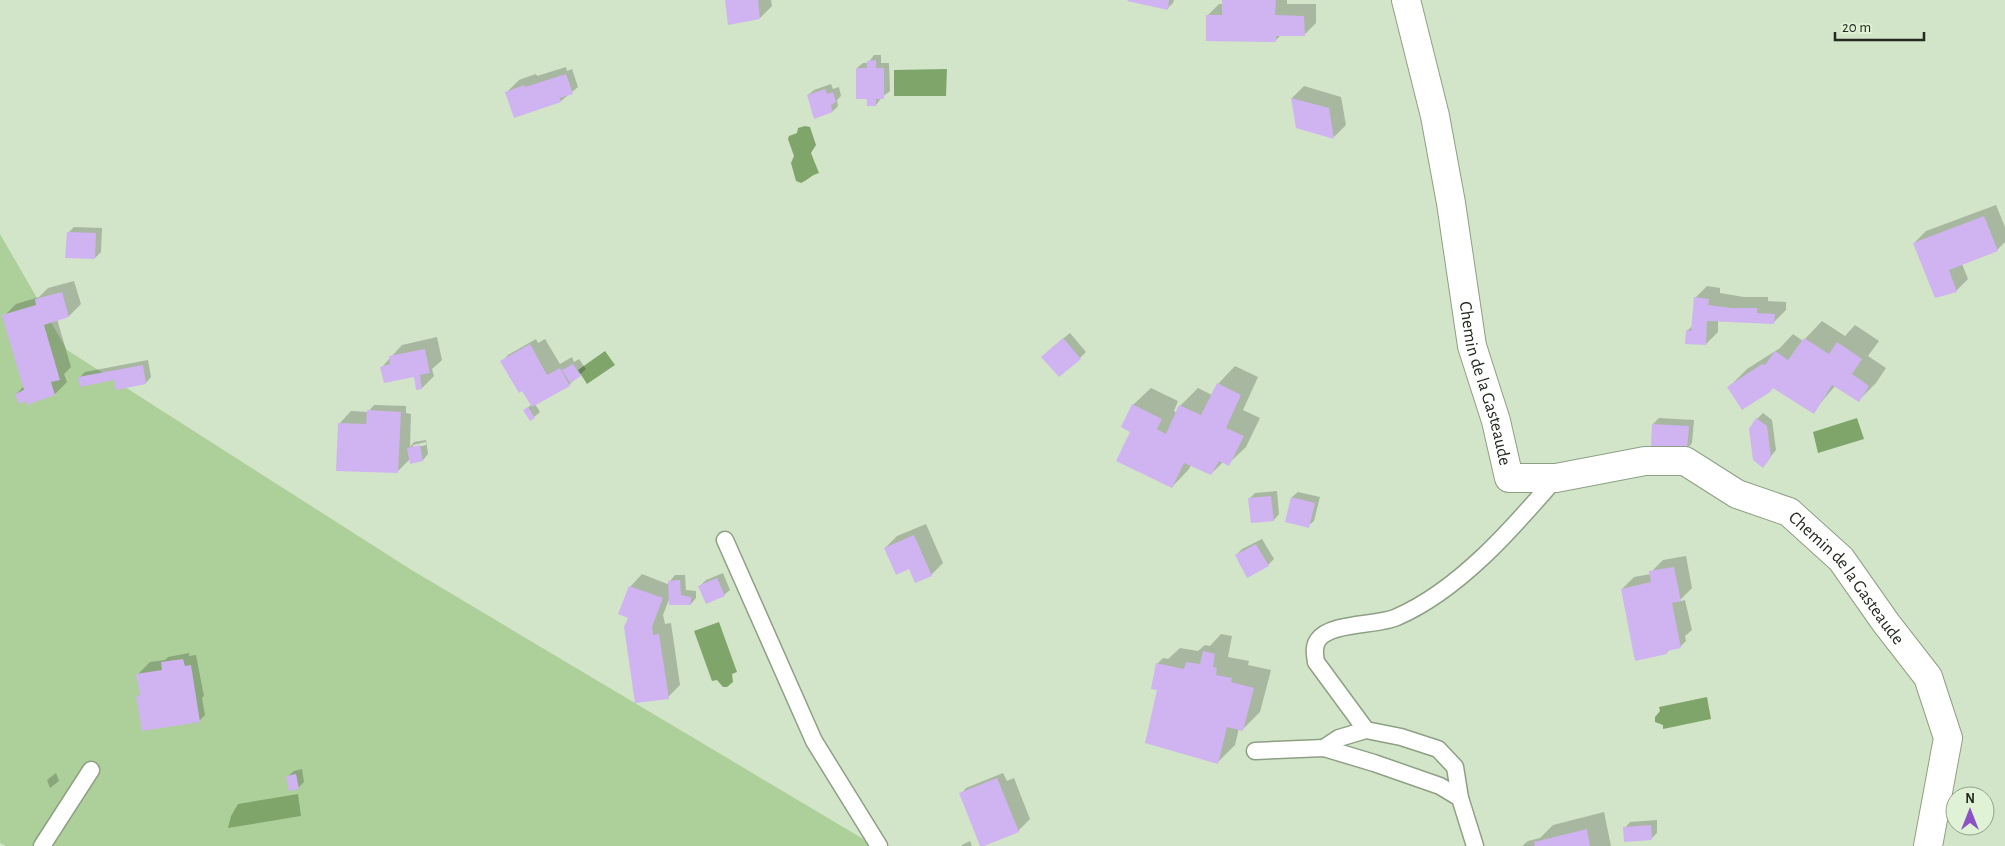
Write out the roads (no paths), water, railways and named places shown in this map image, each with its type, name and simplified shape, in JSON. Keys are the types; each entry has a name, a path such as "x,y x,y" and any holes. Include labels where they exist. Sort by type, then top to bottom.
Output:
{"street":[{"name":"Chemin de la Gasteaude","path":"1406,0 1435,116 1451,203 1472,346 1496,421 1509,478 1556,478 1645,461 1685,461 1737,494 1790,512 1841,559 1886,623 1928,677 1948,738 1928,846"}],"lane":[{"path":"1366,730 1316,662 1314,651 1318,639 1330,631 1395,618 1437,594 1490,550 1520,520 1556,478"},
{"path":"725,540 814,741 879,846"},
{"path":"1324,748 1339,738 1366,730 1401,737 1438,749 1455,767 1460,798 1474,846"},
{"path":"1255,751 1324,748 1440,786 1460,798"},
{"path":"42,846 91,770"}]}
